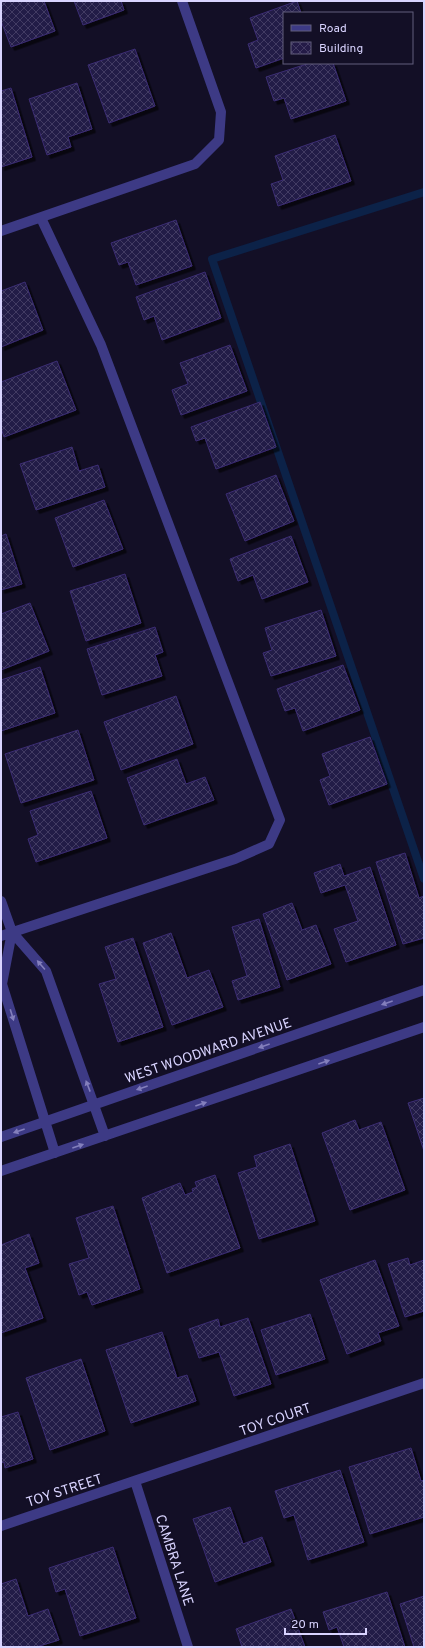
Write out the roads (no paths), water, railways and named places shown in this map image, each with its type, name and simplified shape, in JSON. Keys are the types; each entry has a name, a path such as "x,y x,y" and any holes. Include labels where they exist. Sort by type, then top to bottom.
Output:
{"street":[{"path":"1,231 195,164 219,140 221,112 182,1"},
{"path":"1,936 235,859 269,844 280,820 101,345 40,218"},
{"path":"1,901 12,932 46,970 95,1104 105,1136"},
{"path":"12,932 2,984 55,1153"},
{"name":"WEST WOODWARD AVENUE","path":"1,1137 424,990"},
{"path":"1,1171 424,1027"},
{"name":"TOY COURT","path":"135,1481 424,1383"},
{"name":"TOY STREET","path":"1,1526 135,1481"},
{"name":"CAMBRA LANE","path":"135,1481 188,1647"}],"waterway":[{"path":"424,192 212,259 424,879"}]}
